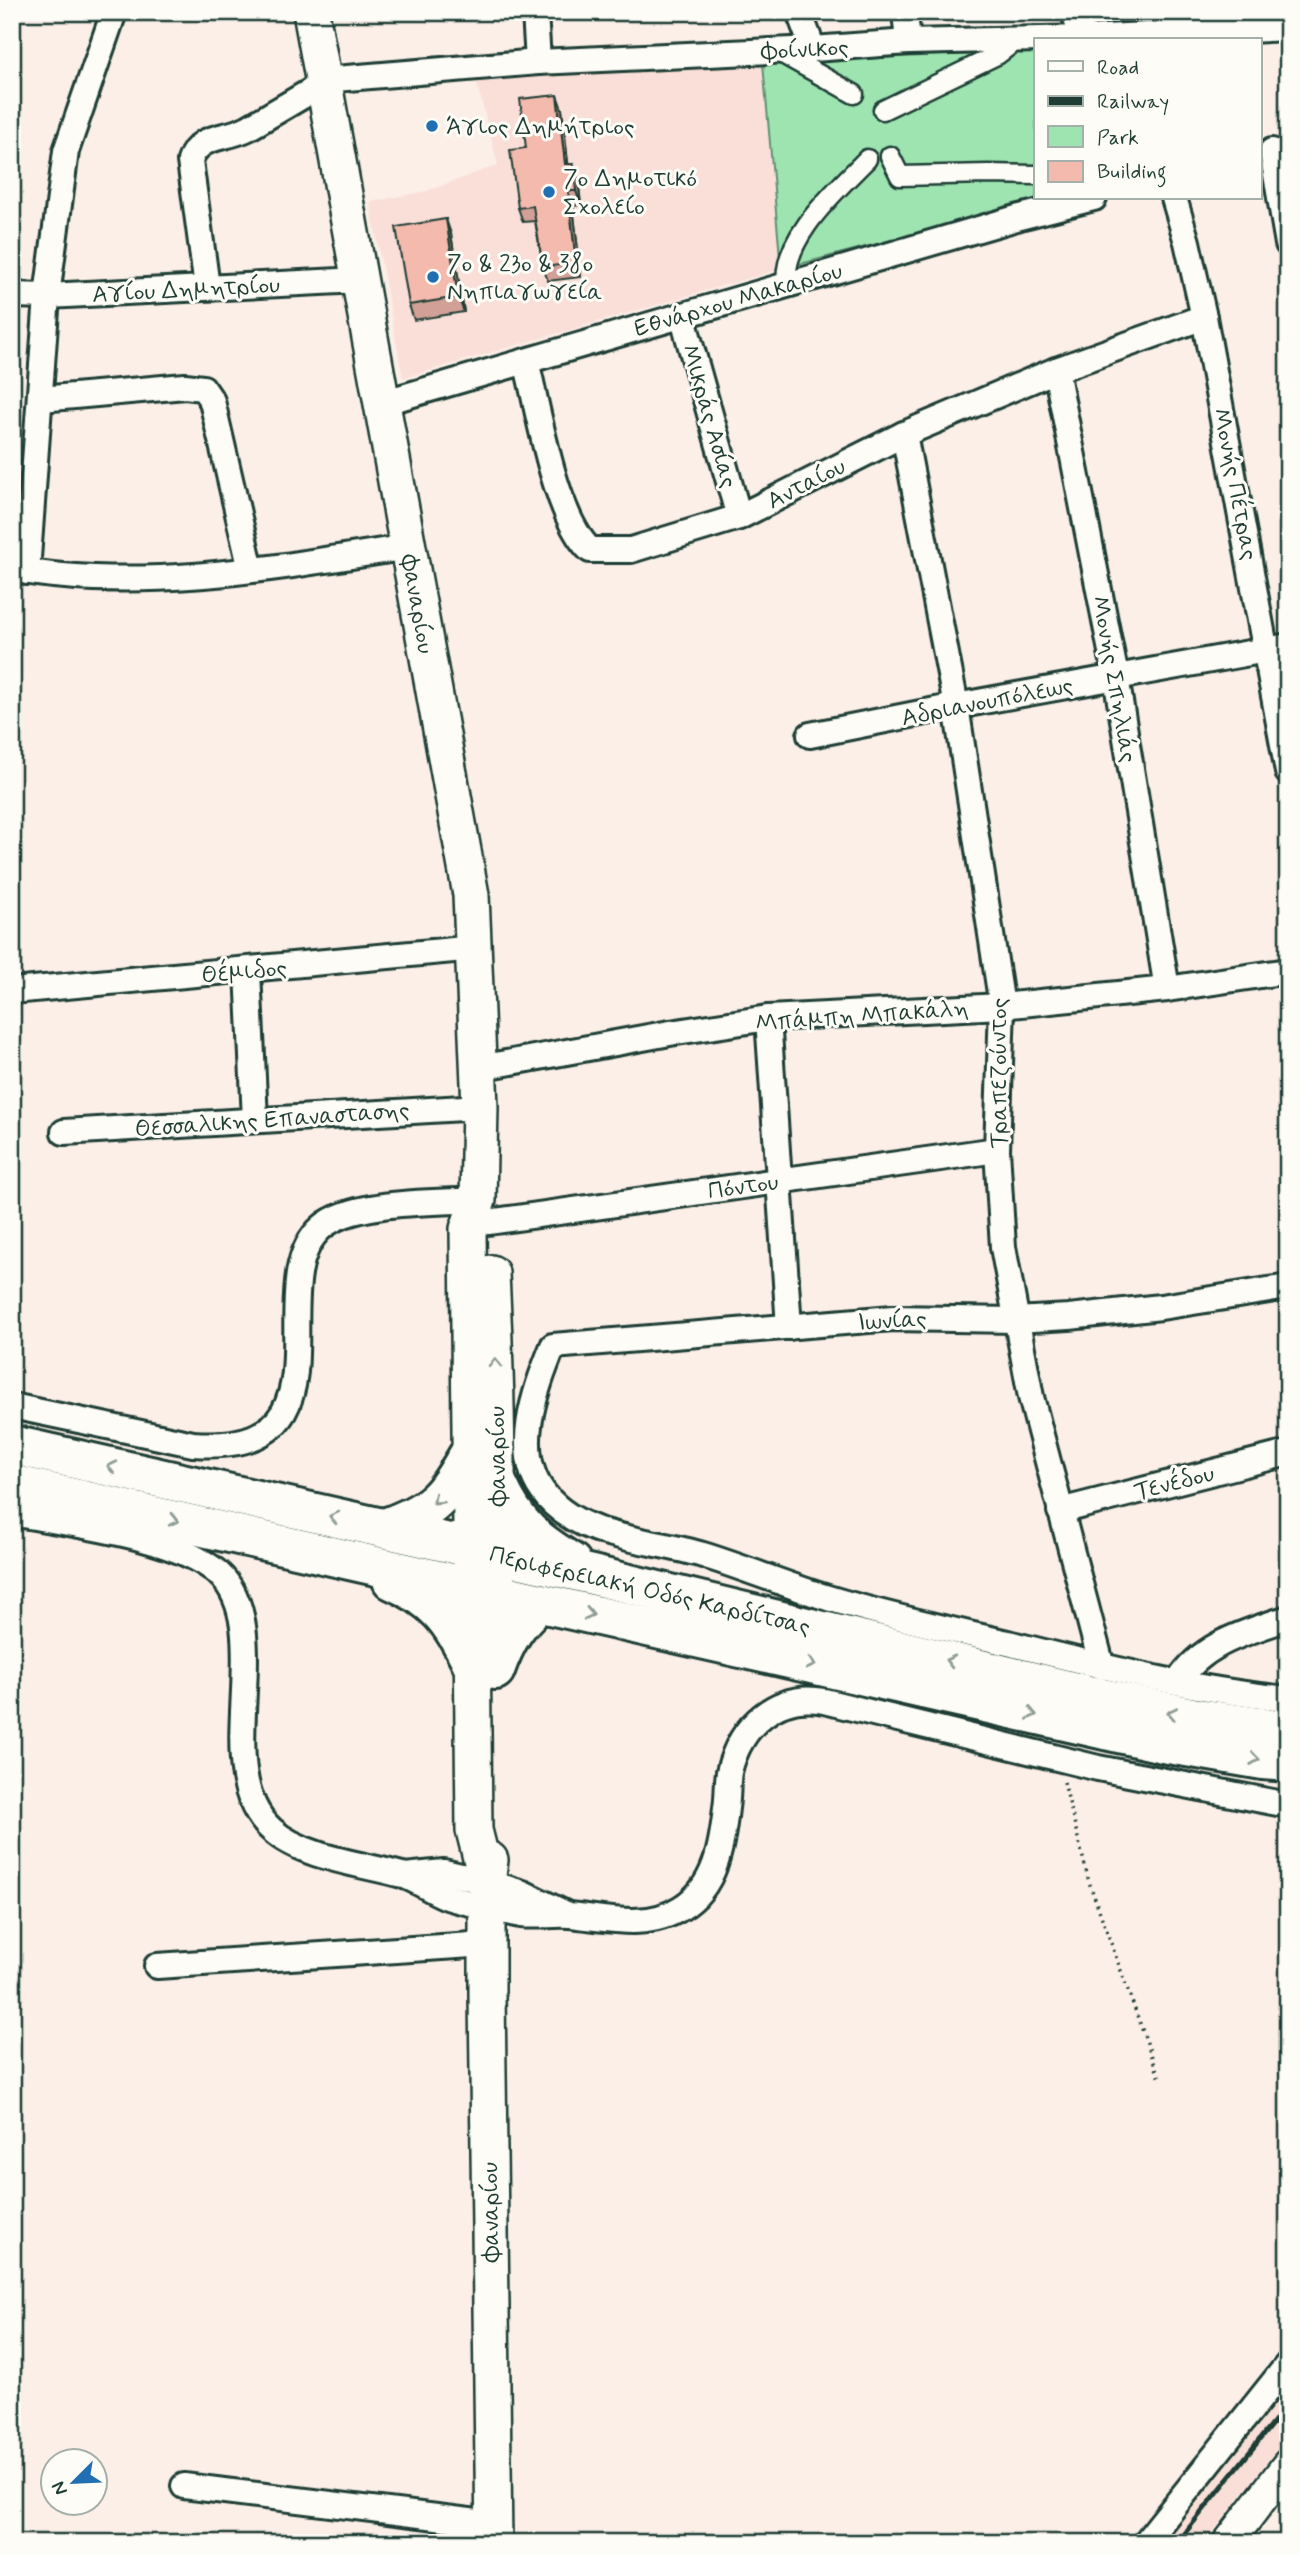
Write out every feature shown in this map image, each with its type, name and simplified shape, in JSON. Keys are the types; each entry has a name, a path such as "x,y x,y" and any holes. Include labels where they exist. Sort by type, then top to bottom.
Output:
{"main road":[{"name":"Φαναρίου","path":"311,12 471,895 480,1068 483,1211 495,1349 498,1485 485,1551"},
{"name":"Φαναρίου","path":"483,1211 468,1228 471,1451 485,1551 484,1831 487,1894 494,2533"},
{"name":"Περιφερειακή Οδός Καρδίτσας","path":"12,1445 592,1575 1109,1699 1210,1720 1288,1731"},
{"path":"384,1528 416,1516 436,1503 449,1488 471,1451"},
{"name":"Περιφερειακή Οδός Καρδίτσας","path":"12,1484 1163,1743 1288,1762"},
{"path":"498,1485 516,1520 531,1536 592,1575"},
{"path":"353,1560 374,1573 410,1588 428,1601 443,1614 483,1666 523,1616 539,1603"}],"street":[{"path":"114,12 66,151 47,296 41,399 20,571 88,578 154,577 251,570 408,547"},
{"path":"535,12 538,62"},
{"path":"799,12 813,49"},
{"path":"905,12 908,42"},
{"path":"1073,12 1084,38"},
{"name":"Φοίνικος","path":"1103,38 1288,28"},
{"path":"883,110 998,55 1018,39"},
{"name":"Φοίνικος","path":"323,80 538,62 908,42 1034,39"},
{"path":"777,51 855,94"},
{"path":"207,287 190,161 193,150 203,142 248,128 311,91 323,80"},
{"path":"1273,150 1288,244"},
{"path":"890,156 900,176 1034,175"},
{"path":"787,285 786,268 789,256 808,224 867,159"},
{"name":"Εθνάρχου Μακαρίου","path":"382,403 1020,216 1084,200"},
{"name":"Μονής Πέτρας","path":"1175,200 1187,242 1277,648 1288,772"},
{"name":"Αγίου Δημητρίου","path":"12,295 47,296 360,280"},
{"name":"Μικράς Ασίας","path":"682,314 739,517"},
{"name":"Ανταίου","path":"526,361 562,505 579,539 590,550 631,550 739,517 904,433 1056,370 1204,317"},
{"name":"Μονής Σπηλιάς","path":"1056,370 1116,677 1167,989"},
{"path":"41,399 185,386 203,388 212,401 251,570"},
{"name":"Τραπεζούντος","path":"904,433 956,706 1002,1006 997,1150 1002,1237 1015,1320 1031,1397 1102,1667"},
{"name":"Αδριανουπόλεως","path":"810,735 1277,648"},
{"name":"Θέμιδος","path":"12,991 475,948"},
{"path":"248,971 255,1120"},
{"name":"Μπάμπη Μπακάλη","path":"480,1068 670,1032 768,1018 1002,1006 1167,989 1288,971"},
{"path":"768,1018 789,1327"},
{"name":"Θεσσαλικης Επαναστασης","path":"64,1132 480,1107"},
{"name":"Πόντου","path":"12,1406 193,1444 235,1443 256,1436 277,1419 290,1394 297,1357 300,1273 306,1250 322,1227 360,1209 483,1211 779,1181 997,1150"},
{"name":"Ιωνίας","path":"1102,1667 832,1599 696,1553 594,1528 568,1515 546,1496 537,1483 529,1446 531,1410 554,1346 893,1318 1015,1320 1069,1317 1161,1307 1288,1287"},
{"name":"Τενέδου","path":"1060,1511 1288,1453"},
{"path":"12,1513 156,1543 189,1555 218,1573 226,1582 236,1598 243,1642 244,1774 251,1798 262,1819 275,1833 304,1848 405,1876 444,1872 487,1894 523,1893 568,1915 640,1921 672,1913 691,1901 707,1883 717,1860 733,1759 755,1721 775,1707 806,1699 824,1701 1059,1759 1288,1805"},
{"path":"1178,1682 1191,1663 1213,1647 1288,1618"},
{"path":"1102,1667 1255,1696 1288,1699"},
{"path":"157,1966 487,1944"},
{"path":"1145,2543 1288,2364"},
{"path":"1228,2543 1288,2464"},
{"path":"184,2486 494,2533"}],"path":[{"path":"1059,1759 1069,1809 1089,1882 1160,2079"}],"shaded area":[{"path":"763,63 781,269 403,378 370,202 427,191 498,165 476,80"},
{"path":"1288,2381 1288,2435 1204,2543 1158,2543"}],"green space":[{"path":"1034,51 1034,200 1045,200 781,269 763,63"}],"building":[{"name":"7ο Δημοτικό Σχολείο","path":"557,95 565,164 573,164 576,191 568,191 576,263 543,267 533,206 518,208 510,150 526,148 520,99"},
{"name":"7ο & 23ο & 38ο Νηπιαγωγεία","path":"446,219 458,297 409,305 396,227"}],"railway":[{"path":"1177,2543 1288,2404"}],"place":[{"name":"Άγιος Δημήτριος","path":"432,126"},
{"name":"7ο Δημοτικό Σχολείο","path":"549,192"},
{"name":"7ο & 23ο & 38ο Νηπιαγωγεία","path":"433,277"}]}
